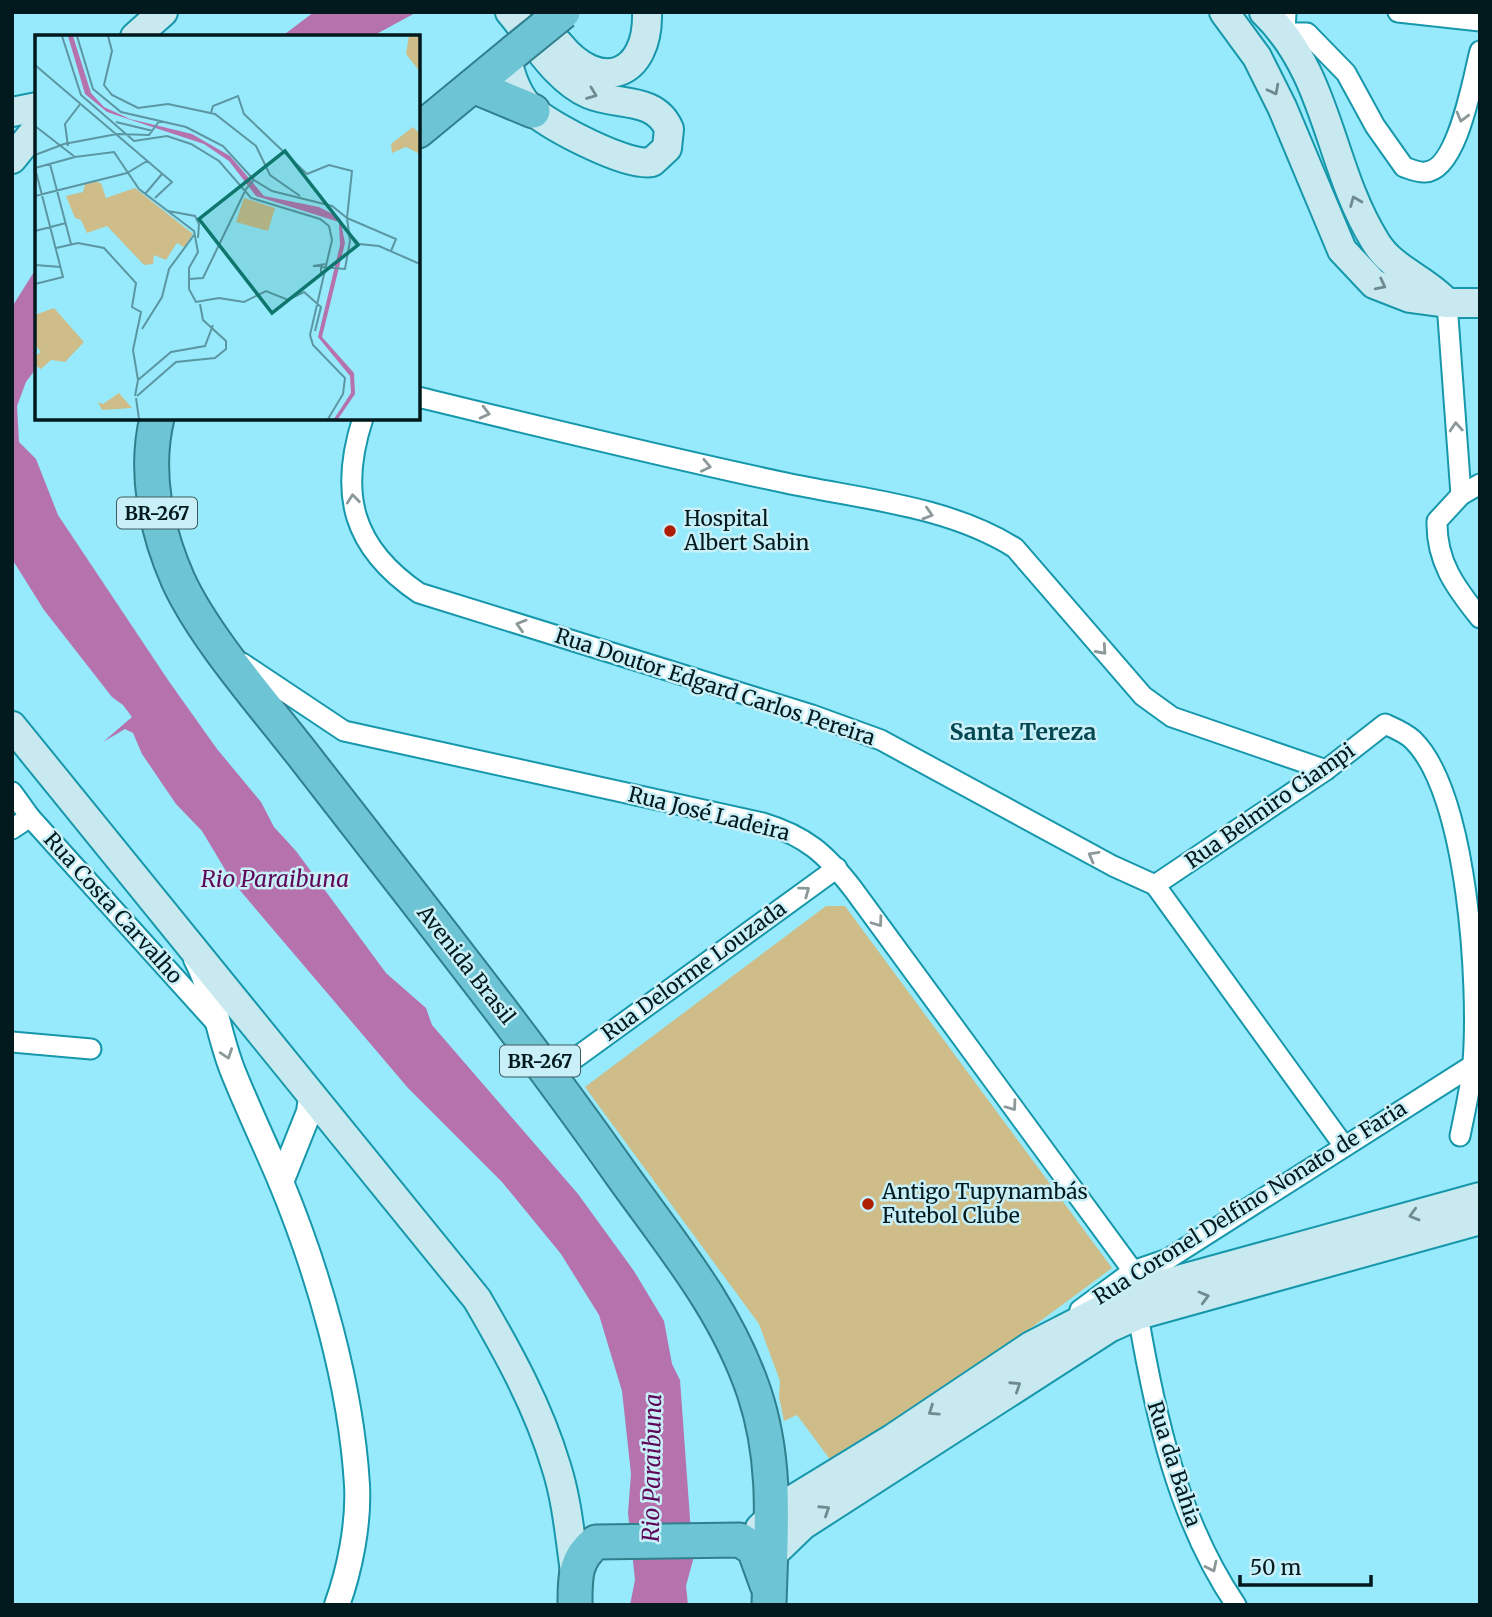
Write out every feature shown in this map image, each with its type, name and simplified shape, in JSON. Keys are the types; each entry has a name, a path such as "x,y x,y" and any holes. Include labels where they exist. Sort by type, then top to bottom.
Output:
{"highway":[{"path":"420,129 563,12"},
{"path":"473,86 533,111"},
{"name":"Avenida Brasil","path":"157,420 150,450 152,487 169,557 190,602 226,653 552,1075 682,1255 722,1319 754,1394 772,1478 773,1554 769,1600"},
{"name":"BR-267","path":"731,1540 760,1516 772,1478"},
{"path":"575,1589 581,1556 601,1542 731,1540 754,1549 762,1564 769,1600"}],"main road":[{"path":"137,35 163,12"},
{"path":"510,12 575,86 596,97 637,104 658,112 665,119 670,139 661,156 652,162 632,162 600,149 533,111 516,87 511,54"},
{"path":"534,12 575,63 594,73 605,74 616,73 635,58 645,36 647,12"},
{"path":"1224,12 1257,57 1297,137 1342,250 1374,284 1410,298 1447,303 1480,303"},
{"path":"1264,12 1285,23 1307,69 1362,217 1383,253 1399,267 1433,287 1447,303"},
{"path":"1257,57 1285,23"},
{"path":"12,112 35,107"},
{"path":"12,159 35,130"},
{"path":"1297,137 1307,137 1327,144 1340,160"},
{"path":"12,726 477,1299 516,1364 556,1466 567,1512 575,1589"},
{"path":"1300,1259 1480,1197"},
{"path":"1137,1292 1480,1220"},
{"name":"Rua Coronel Delfino Nonato de Faria","path":"773,1554 803,1525 1031,1346 1137,1292"},
{"name":"Rua Coronel Delfino Nonato de Faria","path":"731,1540 773,1517 784,1505 899,1449 1109,1328 1137,1292"},
{"path":"567,1512 580,1533 601,1542"}],"street":[{"path":"1398,12 1480,21"},
{"path":"1285,23 1307,33 1346,73 1375,127 1404,167 1427,173 1443,165 1457,139 1480,51"},
{"path":"1447,303 1461,495"},
{"path":"420,397 613,445 906,507 990,532 1015,548 1143,696 1172,717 1326,770"},
{"name":"Rua Doutor Edgard Carlos Pereira","path":"362,420 357,437 352,482 355,518 369,546 391,574 419,593 812,715 881,740 1113,866 1155,885 1344,1146"},
{"path":"1480,484 1461,495 1437,521 1436,545 1452,584 1480,618"},
{"name":"Rua José Ladeira","path":"226,653 344,730 763,823 788,831 811,843 836,868 1137,1292"},
{"name":"Rua Belmiro Ciampi","path":"1155,885 1326,770 1385,724 1413,740 1434,774 1456,834 1466,888 1473,966 1473,1065"},
{"name":"Rua Costa Carvalho","path":"12,792 30,817 216,1023"},
{"path":"12,829 30,817"},
{"name":"Rua Delorme Louzada","path":"552,1075 836,868"},
{"name":"Rua Costa Carvalho","path":"189,944 205,975 216,1023 281,1182 331,1332 357,1485 356,1520 337,1605"},
{"path":"12,1042 91,1049"},
{"path":"1460,1136 1473,1065"},
{"name":"Rua Coronel Delfino Nonato de Faria","path":"1137,1292 1168,1259 1473,1065"},
{"path":"281,1182 309,1112 311,1097"},
{"path":"296,1140 318,1133 340,1133"},
{"name":"Rua da Bahia","path":"1137,1292 1154,1405 1195,1531 1218,1579 1236,1605"}],"shaded area":[{"name":"Antigo Tupynambás Futebol Clube","path":"826,906 845,906 1112,1268 1031,1328 832,1462 797,1415 784,1421 779,1397 780,1381 759,1324 585,1087"}],"water":[{"path":"314,12 417,12 375,35 284,35"},
{"name":"Rio Paraibuna","path":"35,270 35,370 26,382 17,406 19,442 36,459 58,515 168,680 217,749 261,802 274,827 296,851 386,973 426,1008 432,1025 578,1194 634,1271 664,1321 672,1364 680,1380 693,1560 686,1586 688,1605 630,1605 635,1580 628,1513 631,1474 622,1391 599,1315 561,1254 502,1182 408,1088 232,881 202,831 176,804 142,754 133,733 125,729 103,742 132,717 123,705 112,697 44,610 12,559 12,307"}],"place":[{"name":"Hospital Albert Sabin","path":"670,531"},
{"name":"Antigo Tupynambás Futebol Clube","path":"868,1204"}],"district":[{"name":"Santa Tereza","path":"1023,732"}]}
